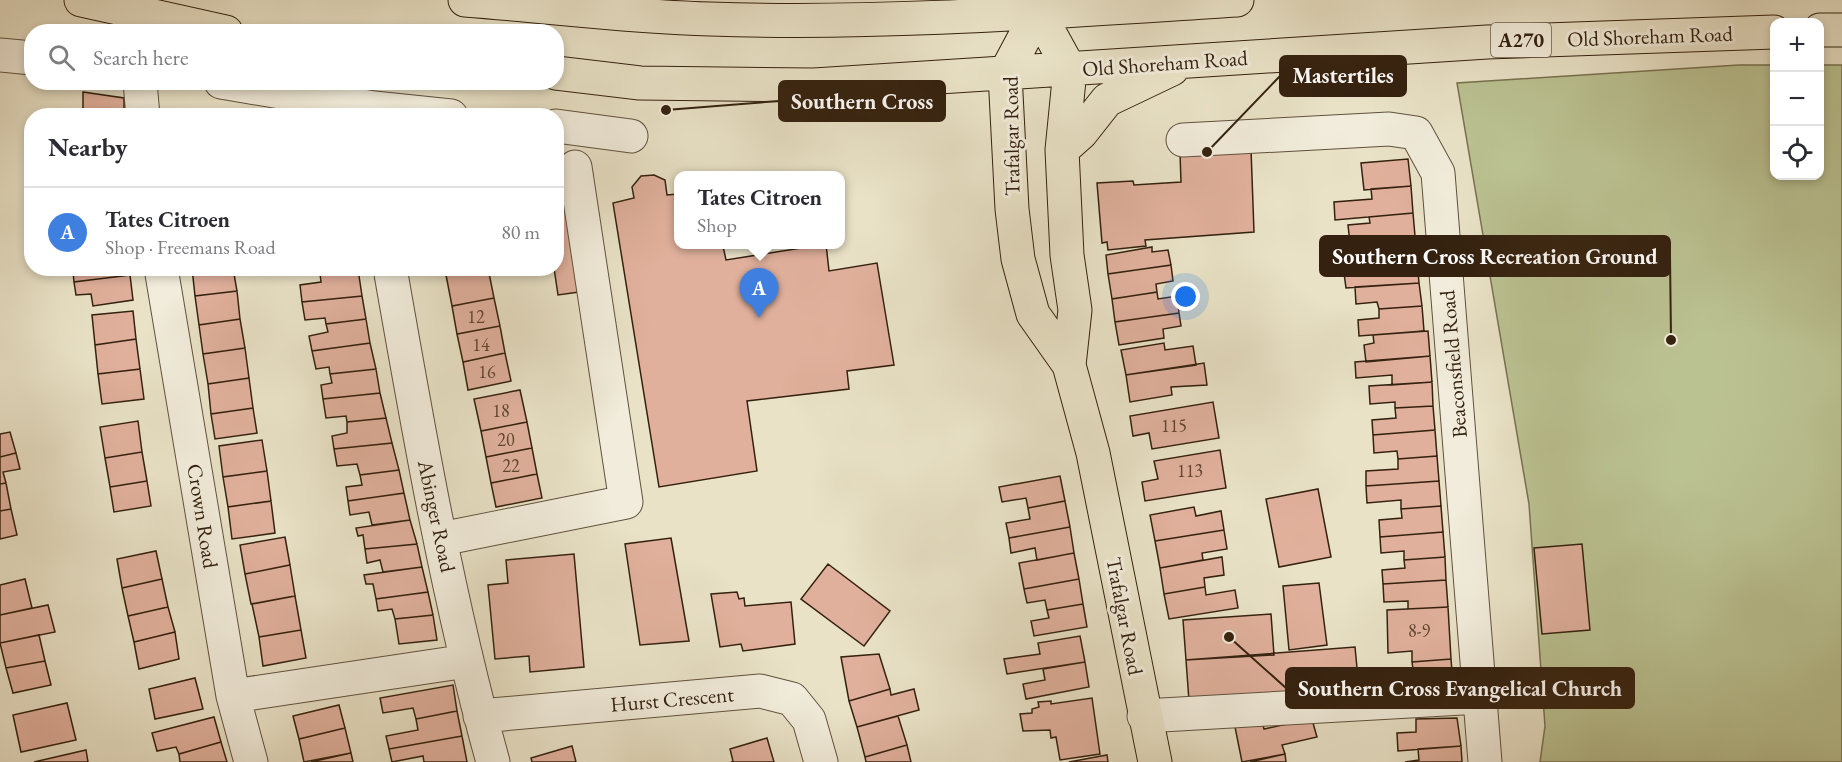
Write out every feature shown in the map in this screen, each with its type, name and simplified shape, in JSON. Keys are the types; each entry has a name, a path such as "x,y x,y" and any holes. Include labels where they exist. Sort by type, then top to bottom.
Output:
{"main road":[{"path":"81,0 189,24"},
{"path":"465,0 708,19 895,19 1038,6 1237,0"},
{"path":"1038,6 1070,70"},
{"name":"Trafalgar Road","path":"1038,6 1005,74 1012,209 1018,259 1033,314 1069,365 1093,453 1155,762"},
{"path":"1824,30 1842,30"},
{"name":"Old Shoreham Road","path":"564,74 640,83 814,85 1487,42 1770,32"},
{"path":"1062,150 1081,133 1107,100 1190,61"},
{"name":"Trafalgar Road","path":"1069,365 1075,310 1066,255 1062,150 1070,70"}],"street":[{"path":"0,55 24,57"},
{"path":"140,90 142,108"},
{"path":"262,90 354,108"},
{"path":"564,127 631,136"},
{"name":"Beaconsfield Road","path":"1183,140 1389,129 1416,133 1438,173 1485,762"},
{"path":"441,539 626,502 575,166"},
{"name":"Crown Road","path":"162,276 233,696 251,762"},
{"name":"Abinger Road","path":"391,276 417,424 441,539 480,716 493,762"},
{"path":"233,696 467,660"},
{"name":"Hurst Crescent","path":"480,716 760,692 792,699 809,720 821,762"},
{"path":"1144,716 1480,697"}],"green space":[{"path":"1770,65 1770,180 1824,180 1824,65 1842,65 1842,762 1540,762 1545,726 1529,504 1457,83"}],"building":[{"path":"83,92 124,98 124,108 83,108"},
{"path":"1251,149 1254,232 1145,240 1146,246 1108,250 1107,242 1102,243 1097,183 1133,181 1134,185 1181,182 1180,153"},
{"path":"564,155 586,291 558,295 555,276 564,276"},
{"path":"1408,159 1411,186 1364,190 1361,163"},
{"path":"654,175 665,180 667,195 674,194 674,249 724,249 726,260 795,249 827,249 829,271 877,263 894,365 847,371 849,389 747,401 757,471 659,487 613,203 634,198 632,187 641,176"},
{"path":"1411,186 1413,213 1335,220 1334,202 1372,199 1371,189"},
{"path":"1413,213 1415,236 1350,243 1348,225 1370,223 1369,217"},
{"path":"1415,236 1417,260 1374,264 1373,255 1339,258 1338,243"},
{"path":"1152,247 1152,252 1168,250 1171,265 1108,274 1106,255"},
{"path":"1417,260 1419,283 1346,288 1344,273 1374,271 1374,264"},
{"path":"1171,265 1173,281 1156,284 1157,292 1112,299 1108,274"},
{"path":"73,276 122,276 74,282"},
{"path":"130,276 133,300 93,306 91,294 76,295 74,282"},
{"path":"193,276 234,276 237,291 195,296"},
{"path":"320,276 359,276 362,296 302,302 300,285 321,282"},
{"path":"446,276 490,276 494,298 452,306"},
{"path":"1419,283 1422,306 1379,309 1377,302 1356,304 1355,287"},
{"path":"237,291 240,319 199,325 195,296"},
{"path":"1157,292 1158,299 1177,296 1179,313 1115,322 1112,299"},
{"path":"362,296 366,319 326,324 325,318 305,320 302,302"},
{"path":"494,298 500,326 457,334 452,306"},
{"path":"1422,306 1424,331 1359,336 1358,320 1379,318 1379,309"},
{"path":"133,311 136,339 95,345 92,315"},
{"path":"1179,313 1181,326 1163,329 1164,338 1119,345 1115,322"},
{"path":"240,319 245,348 203,354 199,325"},
{"path":"366,319 370,343 312,351 309,336 328,332 326,324"},
{"path":"500,326 505,353 463,362 457,334"},
{"path":"1428,331 1430,356 1366,362 1364,345 1374,343 1373,335"},
{"path":"136,339 140,369 98,374 95,345"},
{"path":"370,343 376,369 330,374 329,367 316,369 312,351"},
{"path":"1164,343 1165,350 1193,346 1196,365 1126,375 1121,350"},
{"path":"245,348 249,378 208,384 203,354"},
{"path":"505,353 511,381 468,390 463,362"},
{"path":"1430,356 1432,382 1392,385 1392,375 1356,378 1355,362"},
{"path":"1204,363 1207,385 1171,387 1172,395 1130,402 1126,375"},
{"path":"140,369 144,399 102,404 98,374"},
{"path":"376,369 380,393 323,399 321,385 332,383 330,374"},
{"path":"249,378 253,408 211,414 208,384"},
{"path":"1432,382 1433,406 1395,408 1395,402 1370,404 1369,386"},
{"path":"520,390 527,422 481,431 474,399"},
{"path":"380,393 386,418 347,422 346,416 326,418 323,399"},
{"path":"1213,402 1219,438 1152,449 1149,433 1133,436 1130,416"},
{"path":"1433,406 1435,430 1373,435 1372,420 1396,418 1395,408"},
{"path":"253,408 257,433 215,439 211,414"},
{"path":"386,418 392,443 334,449 332,436 347,433 347,422"},
{"path":"138,421 142,452 105,458 100,427"},
{"path":"527,422 532,448 486,457 481,431"},
{"path":"1435,430 1437,456 1398,459 1397,451 1374,453 1373,435"},
{"path":"10,432 16,453 0,457 0,434"},
{"path":"262,440 267,471 223,477 219,446"},
{"path":"392,443 399,470 360,475 357,464 337,466 334,449"},
{"path":"532,448 537,474 491,483 486,457"},
{"path":"1220,450 1226,488 1145,501 1142,482 1158,479 1154,461"},
{"path":"142,452 147,481 110,487 105,458"},
{"path":"16,453 20,469 3,472 6,483 0,484 0,457"},
{"path":"1437,456 1439,481 1366,486 1366,471 1398,469 1398,459"},
{"path":"399,470 404,493 348,501 346,487 362,485 360,475"},
{"path":"267,471 271,501 228,507 223,477"},
{"path":"537,474 542,498 496,507 491,483"},
{"path":"1060,476 1065,501 1028,508 1026,498 1002,502 999,487"},
{"path":"147,481 151,506 114,512 110,487"},
{"path":"1439,481 1441,506 1401,509 1401,500 1367,503 1366,486"},
{"path":"6,483 11,509 0,511 0,484"},
{"path":"1318,489 1331,557 1279,567 1266,499"},
{"path":"404,493 410,520 372,525 369,512 350,515 348,501"},
{"path":"271,501 275,533 232,539 228,507"},
{"path":"1065,501 1070,527 1009,538 1006,523 1030,519 1028,508"},
{"path":"1441,506 1443,532 1380,537 1379,520 1402,518 1401,509"},
{"path":"1194,507 1196,516 1221,511 1224,530 1155,541 1150,515"},
{"path":"11,509 17,535 0,539 0,511"},
{"path":"410,520 417,544 365,549 363,535 358,536 356,528"},
{"path":"1070,527 1074,553 1037,560 1035,548 1011,553 1009,538"},
{"path":"1224,530 1227,549 1202,553 1203,560 1160,568 1155,541"},
{"path":"1443,532 1445,557 1404,560 1404,551 1381,553 1380,537"},
{"path":"285,537 290,565 245,574 240,545"},
{"path":"671,538 689,641 640,645 625,544"},
{"path":"417,544 422,567 383,572 380,560 367,563 365,549"},
{"path":"1582,544 1590,630 1542,634 1534,548"},
{"path":"156,551 162,579 122,588 117,559"},
{"path":"1074,553 1079,579 1024,589 1019,563"},
{"path":"574,554 584,667 530,672 529,656 495,659 488,585 508,583 506,560"},
{"path":"1222,557 1224,575 1204,578 1205,587 1164,594 1160,568"},
{"path":"1445,557 1446,580 1383,584 1382,570 1405,568 1404,560"},
{"path":"828,564 890,611 864,646 801,599"},
{"path":"290,565 295,596 251,604 245,574"},
{"path":"422,567 428,592 376,599 373,584 366,584 364,575"},
{"path":"25,579 32,608 0,615 0,585"},
{"path":"162,579 168,607 128,616 122,588"},
{"path":"1079,579 1083,604 1047,610 1045,600 1027,603 1024,589"},
{"path":"1446,580 1448,607 1408,609 1408,601 1384,602 1383,584"},
{"path":"1319,583 1327,645 1289,650 1283,586"},
{"path":"1205,587 1206,595 1235,590 1238,608 1169,619 1164,594"},
{"path":"428,592 433,615 395,619 392,609 378,611 376,599"},
{"path":"737,592 739,599 744,598 745,606 791,602 795,644 743,651 741,644 720,647 711,594"},
{"path":"295,596 301,630 259,637 252,604"},
{"path":"1083,604 1087,627 1034,636 1031,621 1049,618 1047,610"},
{"path":"48,605 55,632 0,643 0,615"},
{"path":"168,607 175,632 134,642 128,616"},
{"path":"1448,607 1451,659 1412,662 1412,651 1388,653 1387,610"},
{"path":"1271,614 1274,655 1186,660 1183,620"},
{"path":"433,615 437,640 399,644 395,619"},
{"path":"301,630 306,658 263,666 259,637"},
{"path":"175,632 179,659 139,669 134,642"},
{"path":"39,635 45,661 6,668 0,643"},
{"path":"1080,636 1085,662 1007,674 1004,659 1040,654 1038,643"},
{"path":"1355,647 1359,689 1189,701 1186,660"},
{"path":"879,654 890,689 849,701 841,657"},
{"path":"1451,659 1453,683 1390,687 1388,670 1413,669 1412,662"},
{"path":"45,661 51,685 13,693 6,668"},
{"path":"1085,662 1089,687 1026,699 1023,684 1045,680 1043,669"},
{"path":"195,678 203,709 155,719 149,689"},
{"path":"453,685 457,711 416,719 413,708 383,713 380,698"},
{"path":"890,689 891,695 914,689 919,710 857,727 849,701"},
{"path":"1092,698 1100,754 1060,760 1056,737 1051,738 1050,730 1023,731 1020,714 1032,713 1032,709 1039,707 1038,702 1051,701 1051,704"},
{"path":"67,703 76,740 21,752 13,715"},
{"path":"339,705 345,728 299,739 293,716"},
{"path":"457,711 462,736 389,749 386,736 418,730 416,719"},
{"path":"898,716 907,745 865,757 857,727"},
{"path":"214,717 221,742 179,754 176,747 157,751 152,733"},
{"path":"1457,718 1461,746 1398,751 1397,733 1416,732 1416,719"},
{"path":"1296,722 1313,723 1317,737 1282,745 1285,754 1242,762 1235,727 1263,725 1264,729"},
{"path":"345,728 351,753 304,762 299,739"},
{"path":"462,736 467,762 424,762 423,756 392,762 389,749"},
{"path":"767,738 774,762 731,762 733,761 730,749"},
{"path":"221,742 227,762 180,762 179,754"},
{"path":"907,745 911,762 866,762 865,757"},
{"path":"572,746 576,762 532,762 531,758"},
{"path":"1461,746 1462,762 1405,762 1419,760 1418,749"},
{"path":"86,750 88,762 34,762"},
{"path":"351,753 353,762 311,762"},
{"path":"1285,754 1286,762 1250,762"},
{"path":"1107,755 1108,762 1069,762"}],"place":[{"name":"Southern Cross","path":"666,110"},
{"name":"Mastertiles","path":"1207,152"},
{"name":"Tates Citroen","path":"759,318"},
{"name":"Southern Cross Recreation Ground","path":"1671,340"},
{"name":"Southern Cross Evangelical Church","path":"1229,637"}]}
